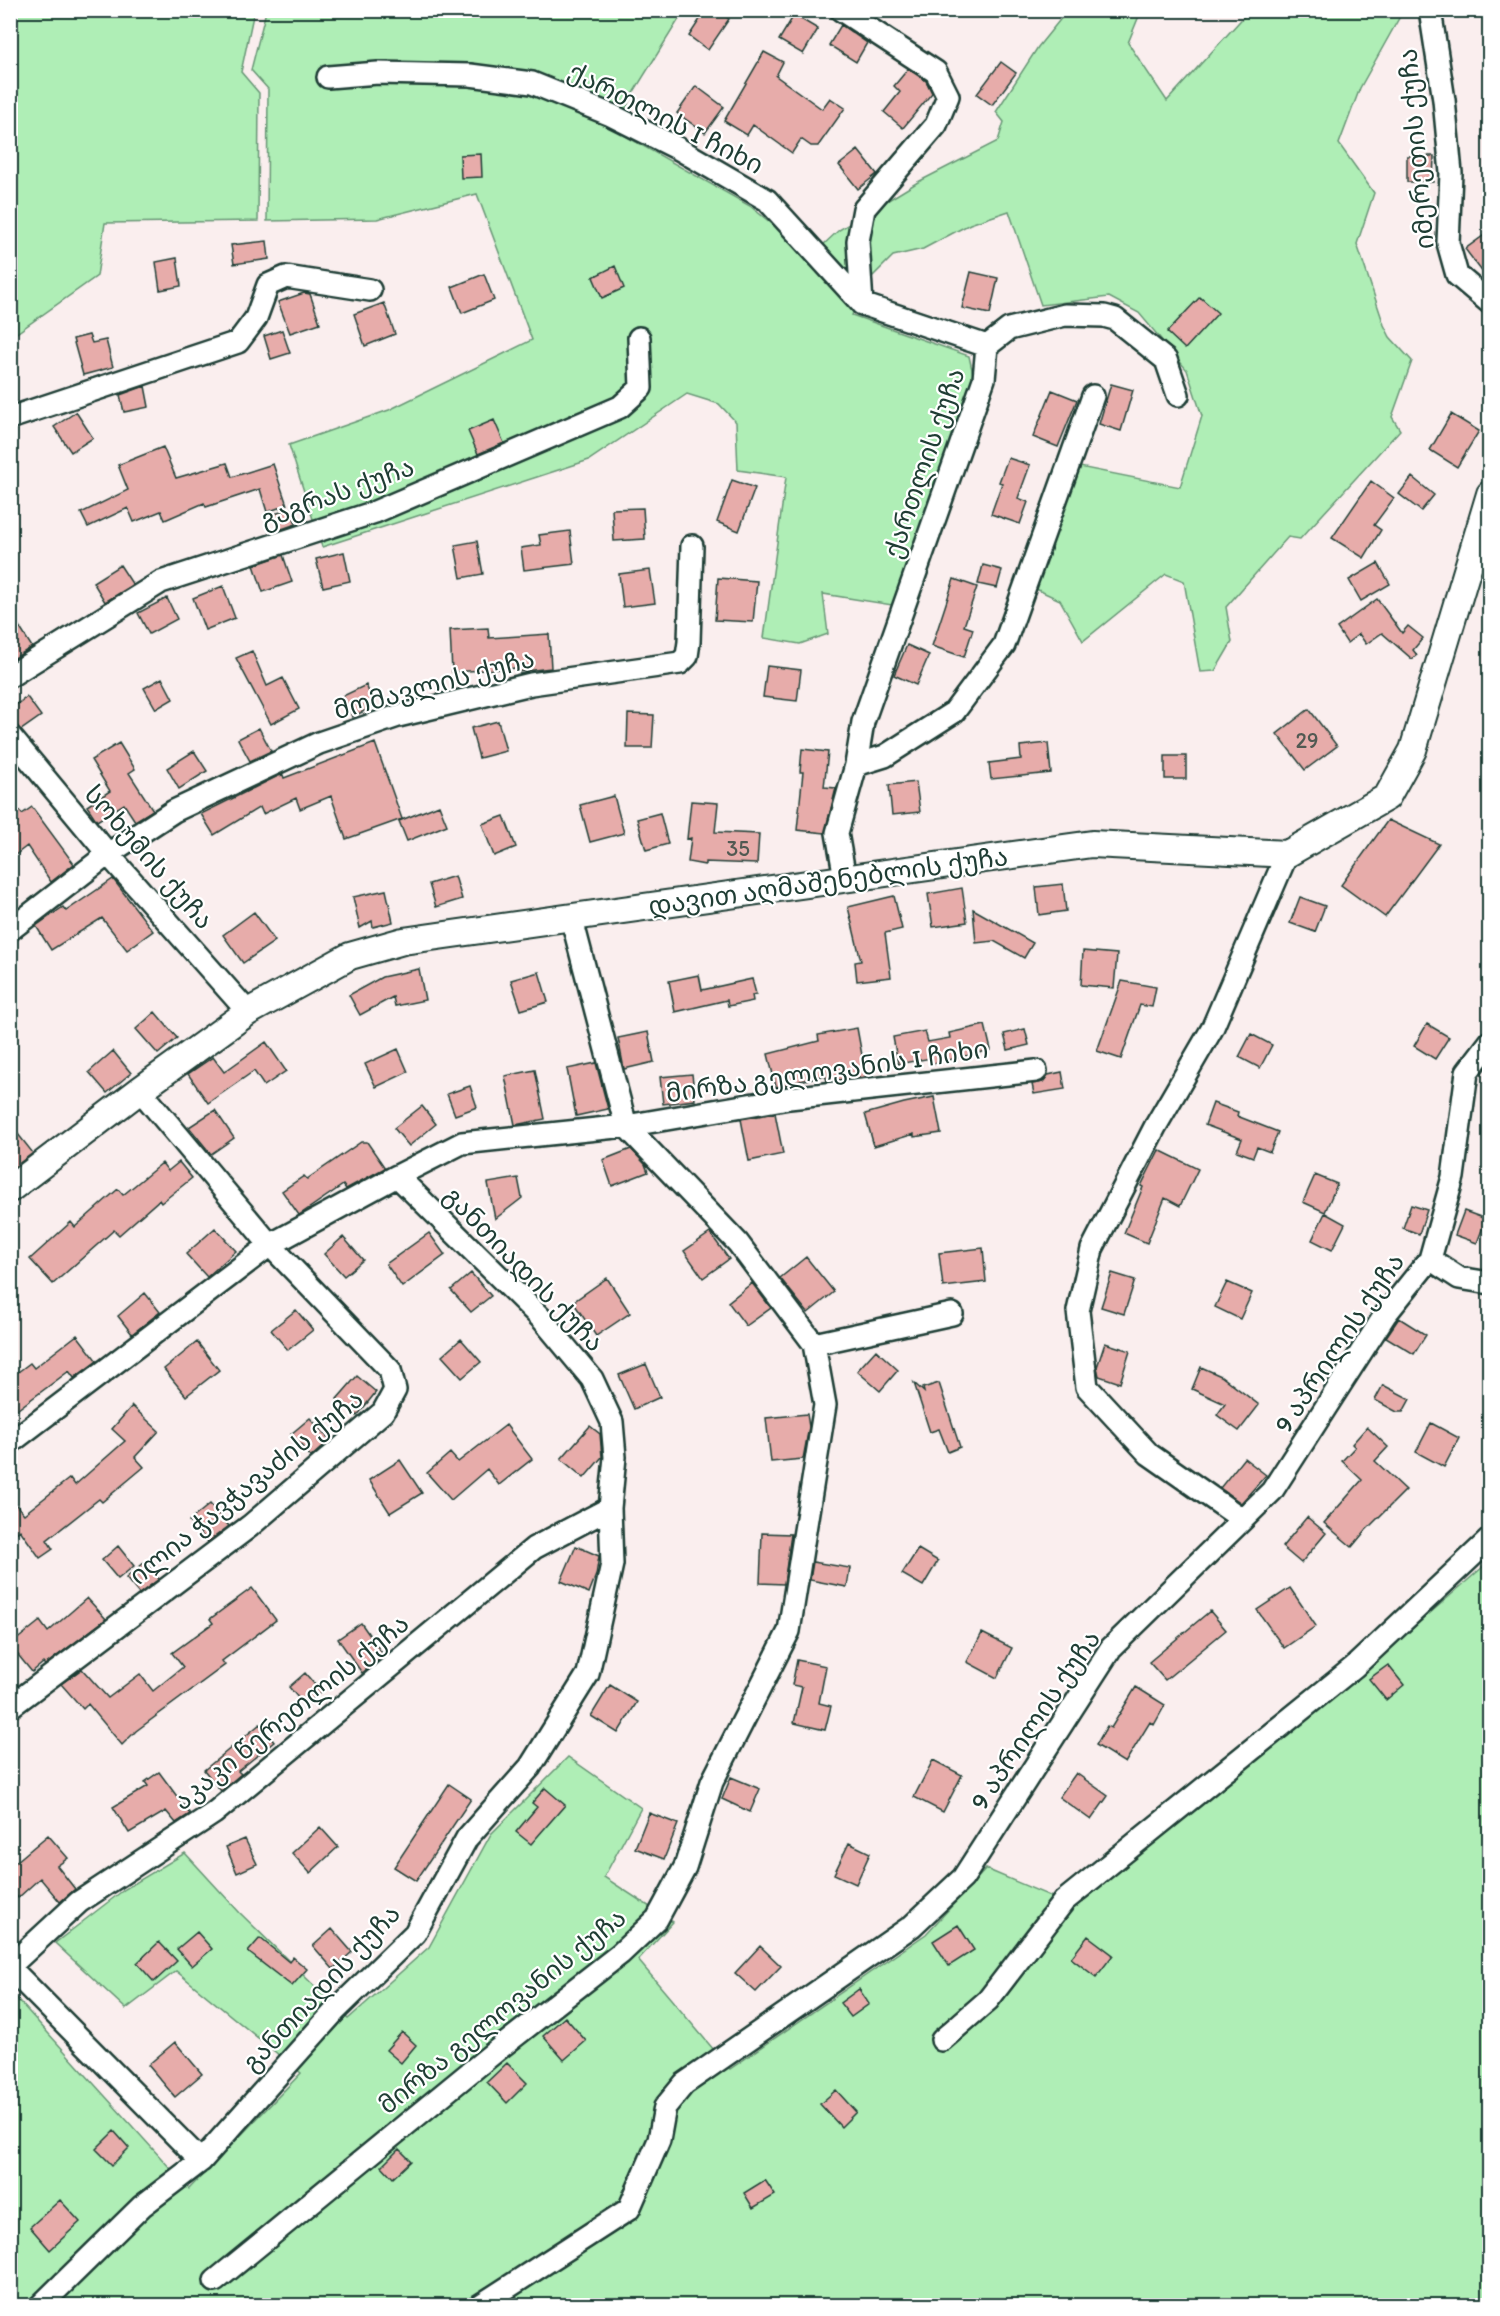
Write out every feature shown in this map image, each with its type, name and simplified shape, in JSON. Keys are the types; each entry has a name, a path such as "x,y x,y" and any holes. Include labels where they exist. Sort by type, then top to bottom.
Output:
{"street":[{"path":"841,10 936,72 948,96 936,125 864,209 858,241 862,304"},
{"name":"იმერეთის ქუჩა","path":"1430,10 1444,100 1451,173 1448,243 1456,274 1490,303"},
{"name":"ქართლის I ჩიხი","path":"328,77 378,73 470,75 532,83 611,115 679,149 767,200 862,304"},
{"path":"10,418 238,342 256,318 268,285 286,278 370,290"},
{"name":"ქართლის ქუჩა","path":"845,878 837,833 856,765 862,722 984,379 987,346 862,304"},
{"path":"987,346 1009,329 1020,326 1065,315 1104,316 1115,319 1166,360 1178,395"},
{"name":"გაგრას ქუჩა","path":"10,676 161,582 375,512 620,407 641,388 639,338"},
{"path":"856,765 885,756 954,712 1004,645 1093,396"},
{"path":"1242,1518 1149,1454 1087,1387 1078,1311 1092,1249 1155,1127 1212,1029 1287,854 1387,797 1413,750 1488,509"},
{"name":"მომავლის ქუჩა","path":"108,855 174,811 319,743 398,716 531,684 680,663 687,656 689,642 692,546"},
{"name":"სოხუმის ქუჩა","path":"10,736 108,855 248,1012"},
{"name":"დავით აღმაშენებლის ქუჩა","path":"10,1189 140,1090 248,1012 350,956 403,941 1092,844 1287,854"},
{"path":"10,930 108,855"},
{"name":"მირზა გელოვანის ქუჩა","path":"215,2281 486,2058 620,1954 657,1919 686,1867 712,1782 789,1631 825,1405 814,1344 738,1243 626,1126 571,916"},
{"name":"9 აპრილის ქუჩა","path":"479,2306 629,2209 659,2140 665,2107 684,2084 912,1926 963,1878 1111,1648 1272,1491 1385,1315 1430,1259 1454,1177 1467,1072 1490,1042"},
{"name":"მირზა გელოვანის I ჩიხი","path":"10,1443 270,1245 462,1143 626,1126 789,1098 1036,1071"},
{"name":"ილია ჭავჭავაძის ქუჩა","path":"10,1707 250,1526 383,1412 395,1390 390,1370 270,1245 140,1090"},
{"name":"განთიადის ქუჩა","path":"40,2306 142,2205 201,2161 334,2011 415,1933 466,1838 530,1767 588,1674 612,1564 610,1508 615,1457 612,1422 592,1379 543,1320 397,1176"},
{"path":"1430,1259 1459,1278 1490,1283"},
{"path":"814,1344 952,1314"},
{"name":"აკაკი წერეთლის ქუჩა","path":"10,1967 79,1902 214,1813 534,1548 610,1508"},
{"path":"942,2040 988,2001 1064,1901 1354,1667 1490,1539"},
{"path":"10,1967 201,2161"}],"green space":[{"path":"11,10 254,11 241,72 259,93 258,221 105,223 97,276 11,337"},
{"path":"266,11 684,11 630,98 618,132 750,206 786,235 808,259 839,230 918,182 998,141 1004,122 996,112 1038,47 1067,11 1141,11 1128,43 1167,101 1249,11 1403,11 1360,88 1339,144 1374,193 1357,244 1384,325 1390,337 1412,361 1392,417 1400,430 1300,539 1288,537 1226,607 1232,642 1215,671 1200,672 1184,581 1166,574 1083,641 1060,600 1036,589 1080,467 1180,487 1202,416 1187,370 1139,313 1109,297 1041,305 1009,211 970,224 923,249 893,256 869,280 852,315 969,356 974,379 892,605 823,594 828,634 800,644 764,638 786,477 738,470 736,422 719,404 687,394 589,460 322,547 289,445 389,410 532,340 477,194 377,219 267,221 268,89 251,70"},
{"path":"1484,1566 1489,1573 1489,2305 11,2305 10,1991 189,2189 301,2073 176,1971 126,2009 55,1943 125,1889 185,1853 240,1913 348,2019 429,1947 491,1834 568,1757 641,1808 604,1877 673,1922 638,1960 730,2069 926,1934 986,1869 1071,1905 1311,1717"}],"building":[{"path":"706,10 716,10 729,19 708,50 689,36"},
{"path":"794,15 818,29 803,54 779,40"},
{"path":"841,25 867,43 856,62 829,45"},
{"path":"764,52 783,62 776,76 822,109 830,98 845,108 818,146 811,146 801,139 792,153 753,125 747,135 724,121"},
{"path":"1001,62 1016,73 992,105 977,94"},
{"path":"908,69 926,81 932,93 903,128 884,112 900,92 894,86"},
{"path":"696,86 724,107 705,133 677,113"},
{"path":"858,150 877,174 858,189 839,165"},
{"path":"481,154 482,177 461,178 460,155"},
{"path":"1407,156 1434,156 1433,182 1407,182"},
{"path":"1490,231 1490,282 1465,249"},
{"path":"267,241 269,259 234,264 231,245"},
{"path":"177,258 181,286 160,290 156,262"},
{"path":"615,266 624,288 602,298 593,277"},
{"path":"971,272 998,278 990,314 962,308"},
{"path":"484,274 494,300 462,313 452,287"},
{"path":"304,293 310,294 320,323 290,333 278,302"},
{"path":"1200,297 1218,313 1185,349 1167,332"},
{"path":"384,303 395,334 365,346 354,314"},
{"path":"282,330 290,353 271,359 264,336"},
{"path":"89,335 92,343 106,340 113,367 83,375 73,339"},
{"path":"1111,384 1133,390 1121,431 1099,424"},
{"path":"145,386 149,407 124,412 120,395"},
{"path":"1052,390 1077,400 1058,447 1033,437"},
{"path":"76,412 93,438 71,452 54,427"},
{"path":"1451,414 1479,431 1457,467 1430,450"},
{"path":"494,420 504,443 478,454 468,431"},
{"path":"163,447 176,478 227,463 232,477 273,464 287,505 267,512 260,489 206,507 204,503 165,520 161,511 134,522 128,508 88,527 81,513 128,490 118,465"},
{"path":"1008,458 1030,465 1018,498 1028,502 1020,524 991,514"},
{"path":"1412,477 1434,495 1421,511 1399,494"},
{"path":"732,480 755,488 739,531 717,522"},
{"path":"1371,481 1394,498 1374,525 1381,530 1364,558 1332,538"},
{"path":"643,508 645,539 614,541 612,509"},
{"path":"291,509 296,524 279,530 274,514"},
{"path":"570,531 574,564 524,570 521,548 541,545 539,535"},
{"path":"477,541 483,574 461,578 455,545"},
{"path":"344,552 350,581 323,587 316,559"},
{"path":"283,555 292,582 263,592 254,565"},
{"path":"1378,563 1390,584 1361,601 1349,580"},
{"path":"120,565 133,585 105,602 93,582"},
{"path":"983,565 1002,570 997,588 978,584"},
{"path":"650,570 655,603 623,607 619,574"},
{"path":"718,578 757,581 753,622 715,620"},
{"path":"954,579 977,587 964,626 973,629 964,657 932,646"},
{"path":"223,586 235,618 205,630 193,598"},
{"path":"167,598 177,619 149,634 138,613"},
{"path":"1377,599 1402,633 1408,626 1423,638 1413,650 1417,655 1412,659 1382,633 1366,644 1359,634 1347,643 1337,628"},
{"path":"10,612 32,647 10,661"},
{"path":"488,628 489,638 549,634 551,668 517,672 517,668 452,672 450,630"},
{"path":"907,645 929,655 916,685 894,675"},
{"path":"252,651 267,686 283,678 299,709 271,724 236,658"},
{"path":"767,666 801,670 797,701 763,697"},
{"path":"162,678 173,699 156,709 144,688"},
{"path":"366,685 375,706 352,717 343,696"},
{"path":"27,697 41,716 21,730 10,724 10,709"},
{"path":"1309,709 1337,746 1305,770 1277,734"},
{"path":"628,714 654,715 652,748 627,748"},
{"path":"498,721 506,751 479,758 471,728"},
{"path":"259,728 271,751 250,761 238,739"},
{"path":"119,743 135,769 129,773 153,810 135,821 124,804 97,821 87,806 110,791 91,760"},
{"path":"375,743 402,819 346,839 331,796 300,809 296,798 263,814 260,807 214,835 201,814 278,776 283,775 284,778"},
{"path":"1048,743 1051,773 991,779 989,763 1021,759 1020,746"},
{"path":"802,749 828,752 824,787 836,788 825,833 797,830 803,772 800,772"},
{"path":"194,751 207,771 179,789 167,768"},
{"path":"1165,756 1186,756 1186,779 1165,779"},
{"path":"916,782 920,812 892,815 889,785"},
{"path":"614,796 624,833 590,842 580,805"},
{"path":"10,800 22,814 32,807 74,864 51,882 27,846 10,859"},
{"path":"691,801 718,803 715,832 759,834 757,864 705,862 705,865 688,862 691,838 687,839"},
{"path":"439,805 447,825 407,841 399,821"},
{"path":"660,813 668,844 646,850 637,819"},
{"path":"504,816 516,847 494,856 482,824"},
{"path":"1388,820 1439,844 1385,917 1341,885"},
{"path":"455,876 462,899 436,907 429,884"},
{"path":"113,879 153,931 127,950 102,918 51,950 36,926 63,907 66,911"},
{"path":"1063,884 1066,911 1039,915 1036,887"},
{"path":"962,888 967,922 933,927 928,894"},
{"path":"386,890 393,922 373,927 372,921 360,928 353,897"},
{"path":"894,896 902,929 885,933 891,977 857,981 855,962 861,961 848,907"},
{"path":"1300,897 1325,906 1315,932 1290,923"},
{"path":"973,909 1033,943 1024,958 994,941 976,943"},
{"path":"254,912 275,941 243,963 223,935"},
{"path":"1083,951 1117,954 1114,988 1081,985"},
{"path":"419,969 425,1000 395,1006 393,997 360,1015 349,995 382,977"},
{"path":"539,972 548,1002 521,1010 511,980"},
{"path":"699,975 702,990 752,979 756,994 752,995 753,1001 728,1006 727,1000 675,1012 669,981"},
{"path":"1122,981 1156,987 1152,1007 1140,1005 1121,1059 1097,1051"},
{"path":"155,1012 177,1038 158,1054 136,1029"},
{"path":"1427,1024 1449,1037 1435,1059 1414,1046"},
{"path":"985,1025 991,1050 932,1064 931,1058 898,1064 893,1037 925,1031 928,1042 950,1038 949,1033"},
{"path":"857,1028 866,1077 827,1081 825,1075 776,1087 768,1054 819,1041 818,1035"},
{"path":"1025,1029 1029,1045 1008,1050 1004,1034"},
{"path":"648,1032 654,1062 624,1069 618,1038"},
{"path":"1251,1034 1272,1045 1260,1068 1239,1057"},
{"path":"266,1042 286,1071 264,1086 254,1071 208,1103 188,1074 213,1057 224,1072"},
{"path":"398,1049 408,1072 376,1087 365,1064"},
{"path":"113,1051 131,1073 107,1093 89,1072"},
{"path":"596,1063 608,1109 576,1116 567,1069"},
{"path":"535,1070 545,1119 515,1125 505,1076"},
{"path":"1062,1072 1065,1089 1034,1094 1032,1084 1043,1082 1048,1075"},
{"path":"692,1074 695,1100 663,1104 660,1077"},
{"path":"470,1086 477,1107 455,1115 447,1094"},
{"path":"934,1097 941,1133 914,1137 914,1134 874,1146 865,1114"},
{"path":"1213,1103 1238,1112 1237,1116 1278,1132 1270,1152 1257,1147 1253,1157 1237,1151 1242,1139 1205,1125"},
{"path":"422,1106 436,1124 409,1146 394,1128"},
{"path":"215,1110 234,1138 211,1154 189,1127"},
{"path":"775,1113 783,1154 749,1161 741,1119"},
{"path":"10,1124 33,1153 10,1170"},
{"path":"361,1142 367,1142 385,1168 346,1189 343,1185 299,1215 282,1191 304,1176 307,1179"},
{"path":"631,1149 645,1164 648,1172 612,1186 603,1160"},
{"path":"1159,1150 1198,1169 1180,1206 1165,1198 1147,1243 1124,1233 1143,1187 1141,1186"},
{"path":"179,1162 192,1178 161,1203 159,1200 119,1235 114,1230 53,1284 30,1259 71,1222 75,1227 118,1189 123,1195 162,1163 168,1171"},
{"path":"1315,1175 1337,1184 1325,1212 1303,1202"},
{"path":"518,1178 522,1198 495,1219 488,1183"},
{"path":"1411,1205 1427,1210 1419,1234 1403,1228"},
{"path":"1464,1211 1486,1219 1477,1243 1455,1235"},
{"path":"1325,1213 1345,1224 1332,1250 1312,1240"},
{"path":"215,1228 236,1251 207,1277 186,1254"},
{"path":"429,1233 445,1255 402,1287 386,1264"},
{"path":"710,1233 729,1259 703,1278 684,1251"},
{"path":"343,1237 363,1260 344,1276 324,1254"},
{"path":"983,1248 986,1282 943,1287 939,1253"},
{"path":"806,1257 834,1292 808,1313 780,1278"},
{"path":"471,1273 491,1296 471,1312 451,1290"},
{"path":"1112,1273 1135,1280 1124,1314 1101,1307"},
{"path":"607,1278 630,1313 596,1336 573,1302"},
{"path":"1227,1282 1252,1293 1240,1319 1215,1307"},
{"path":"752,1283 771,1308 746,1326 728,1302"},
{"path":"145,1293 160,1312 132,1334 118,1316"},
{"path":"296,1310 313,1330 288,1350 271,1330"},
{"path":"1399,1318 1426,1335 1414,1354 1386,1337"},
{"path":"77,1335 97,1361 74,1378 69,1371 10,1415 10,1378 30,1363 34,1368"},
{"path":"461,1339 481,1362 462,1378 442,1356"},
{"path":"197,1342 219,1370 186,1396 164,1369"},
{"path":"1105,1343 1130,1351 1120,1383 1099,1376 1097,1367"},
{"path":"876,1350 898,1370 880,1391 857,1371"},
{"path":"646,1364 660,1397 634,1409 619,1375"},
{"path":"1201,1367 1221,1376 1259,1405 1239,1431 1217,1415 1225,1404 1192,1389"},
{"path":"357,1376 376,1392 357,1416 337,1399"},
{"path":"914,1383 924,1392 923,1388 939,1383 960,1447 948,1452 939,1429 930,1432"},
{"path":"1383,1385 1410,1399 1403,1412 1397,1412 1375,1400"},
{"path":"132,1406 159,1431 135,1457 144,1467 102,1502 99,1499 47,1540 53,1549 40,1558 20,1530 10,1538 10,1498 24,1514 70,1478 75,1485 125,1441 112,1429"},
{"path":"807,1414 809,1427 803,1459 771,1462 766,1418"},
{"path":"310,1418 330,1440 311,1457 291,1434"},
{"path":"1431,1423 1459,1438 1444,1467 1416,1452"},
{"path":"506,1425 532,1459 499,1485 487,1469 451,1500 427,1473 450,1453 458,1462"},
{"path":"590,1426 600,1434 602,1457 584,1478 561,1459"},
{"path":"1367,1427 1388,1447 1375,1461 1406,1490 1352,1547 1324,1523 1362,1480 1342,1461 1355,1447 1352,1444"},
{"path":"1244,1458 1266,1475 1241,1503 1220,1488"},
{"path":"400,1460 422,1493 390,1513 369,1480"},
{"path":"210,1504 229,1526 208,1542 189,1521"},
{"path":"1307,1517 1326,1533 1301,1563 1282,1547"},
{"path":"762,1533 791,1534 784,1584 760,1583"},
{"path":"118,1546 134,1566 118,1579 102,1560"},
{"path":"576,1546 599,1556 596,1575 589,1593 561,1581"},
{"path":"918,1549 938,1561 923,1586 902,1574"},
{"path":"145,1562 159,1579 139,1594 126,1578"},
{"path":"813,1562 850,1568 847,1587 810,1580"},
{"path":"252,1588 276,1620 222,1661 225,1665 136,1731 122,1745 88,1704 83,1709 61,1684 82,1669 108,1698 140,1674 153,1691 183,1667 172,1653 213,1623 210,1619"},
{"path":"1290,1588 1316,1626 1284,1648 1257,1610"},
{"path":"87,1598 106,1619 45,1665 43,1663 32,1672 10,1645 40,1621 48,1632"},
{"path":"1210,1611 1226,1630 1165,1680 1149,1662"},
{"path":"361,1623 384,1656 362,1673 338,1639"},
{"path":"982,1633 1012,1648 997,1678 967,1662"},
{"path":"797,1660 826,1666 819,1703 831,1706 825,1730 794,1723 802,1687 792,1685"},
{"path":"1388,1665 1404,1685 1386,1700 1369,1679"},
{"path":"305,1673 321,1692 305,1706 289,1687"},
{"path":"610,1685 637,1702 618,1733 591,1716"},
{"path":"1136,1687 1165,1705 1154,1725 1150,1722 1125,1763 1096,1745 1107,1726 1111,1728"},
{"path":"260,1724 274,1742 238,1771 241,1774 221,1791 204,1770"},
{"path":"933,1760 962,1775 943,1812 914,1797"},
{"path":"159,1772 190,1814 176,1823 166,1811 129,1833 113,1807 148,1786 145,1782"},
{"path":"1076,1773 1108,1796 1091,1820 1059,1797"},
{"path":"731,1777 760,1789 750,1812 722,1799"},
{"path":"449,1784 471,1799 416,1881 394,1867"},
{"path":"545,1788 565,1805 531,1844 516,1832 537,1807 532,1803"},
{"path":"649,1813 678,1824 664,1859 635,1848"},
{"path":"320,1827 338,1847 310,1873 292,1853"},
{"path":"48,1835 68,1858 57,1866 75,1889 60,1902 40,1878 18,1898 10,1889 10,1867"},
{"path":"245,1839 257,1864 237,1873 226,1847"},
{"path":"849,1843 870,1853 856,1884 834,1874"},
{"path":"958,1925 974,1950 949,1966 933,1941"},
{"path":"332,1929 352,1952 333,1969 313,1946"},
{"path":"197,1932 212,1949 192,1966 177,1949"},
{"path":"1088,1936 1113,1955 1096,1977 1071,1958"},
{"path":"260,1938 289,1962 293,1957 307,1969 292,1986 248,1952"},
{"path":"159,1942 177,1961 154,1982 137,1963"},
{"path":"760,1946 781,1966 756,1992 735,1973"},
{"path":"859,1989 869,2004 851,2017 840,2003"},
{"path":"565,2017 586,2041 564,2060 543,2036"},
{"path":"402,2032 416,2045 401,2063 386,2050"},
{"path":"175,2042 202,2074 175,2097 148,2065"},
{"path":"507,2063 527,2083 507,2103 487,2082"},
{"path":"836,2090 856,2112 841,2127 820,2104"},
{"path":"114,2131 129,2148 112,2165 96,2149"},
{"path":"399,2149 411,2161 393,2178 382,2166"},
{"path":"765,2180 775,2195 753,2208 744,2193"},
{"path":"60,2200 80,2222 50,2250 30,2227"}]}
